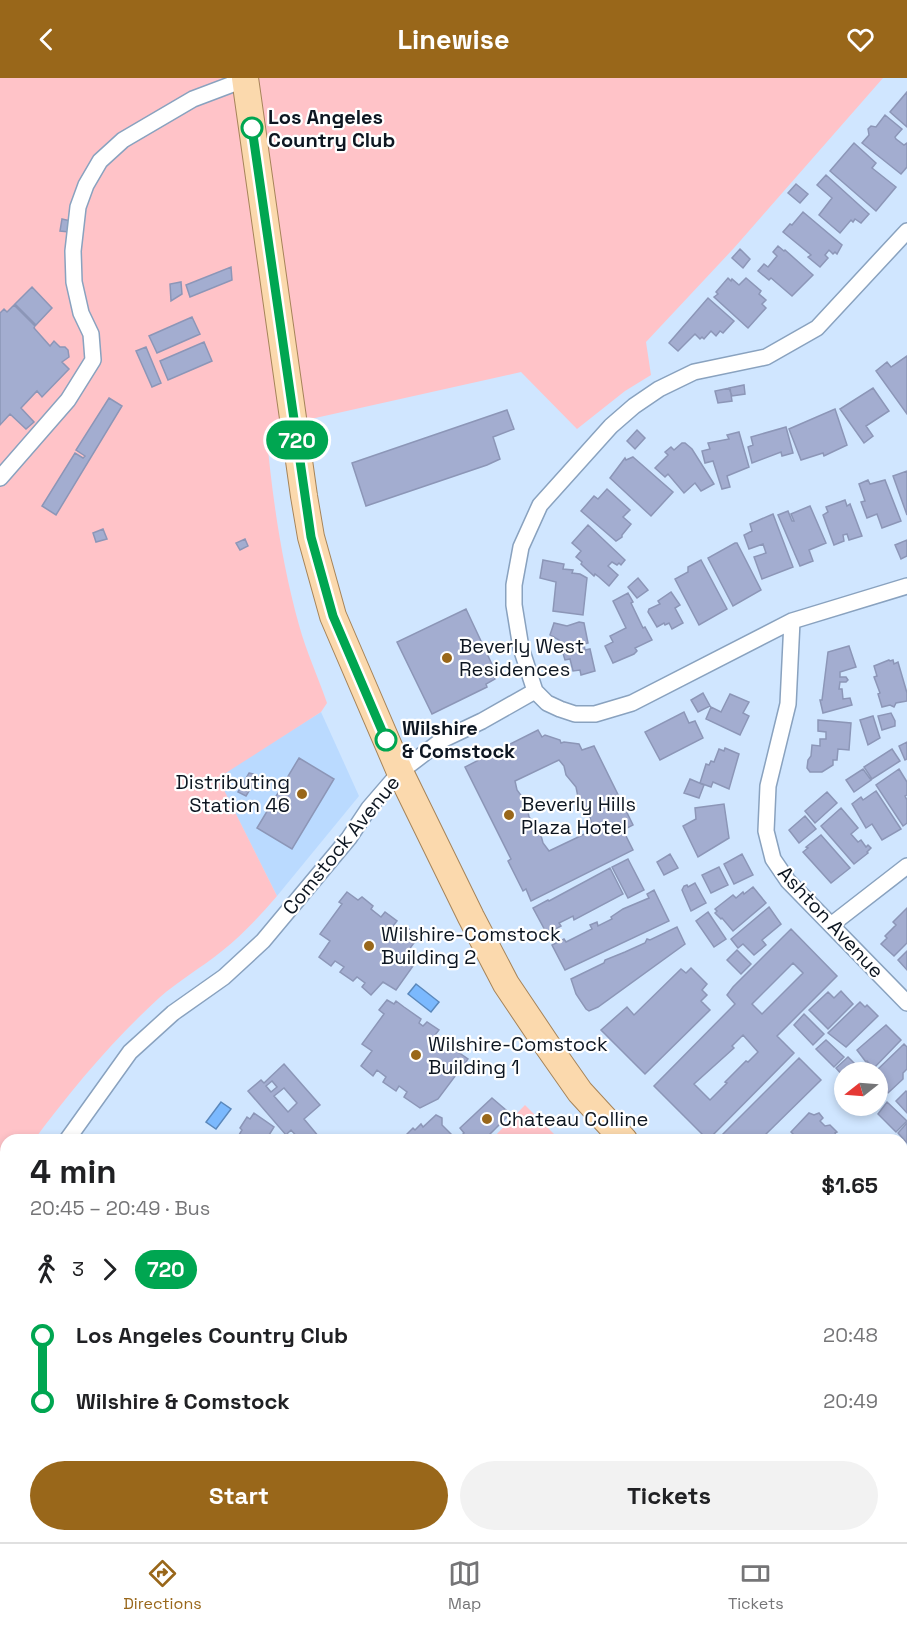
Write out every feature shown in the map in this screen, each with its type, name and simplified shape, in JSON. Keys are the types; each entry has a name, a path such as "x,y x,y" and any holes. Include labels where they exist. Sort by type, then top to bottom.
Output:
{"main road":[{"path":"245,79 311,537 333,616 400,772 506,984 580,1092 613,1134"}],"street":[{"path":"0,478 68,400 93,360 91,334 81,313 74,282 73,251 78,207 86,185 100,161 123,140 193,99 245,79"},
{"path":"907,231 817,328 766,357 694,372 659,389 611,426 540,505 521,547 514,585 517,633 536,691 547,703 575,714 595,714 614,710 792,621 907,586"},
{"name":"Ashton Avenue","path":"792,621 789,704 768,786 766,831 773,859 831,925 907,1004"},
{"name":"Comstock Avenue","path":"71,1134 130,1052 173,1013 225,976 263,941 349,838 369,808 400,772 442,740 536,691"},
{"path":"831,925 907,866"}],"shaded area":[{"name":"Los Angeles Country Club","path":"0,78 883,78 734,248 646,342 651,375 625,391 577,429 521,372 266,429 274,503 287,576 302,635 327,703 321,712 218,778 277,896 229,945 166,992 142,1014 93,1066 39,1134 0,1134"},
{"path":"321,712 359,796 277,896 217,777"},
{"path":"525,1105 554,1134 497,1134"}],"water":[{"path":"416,984 439,1002 431,1012 408,994"},
{"path":"221,1102 231,1109 216,1129 206,1122"}],"building":[{"path":"907,92 907,127 890,112"},
{"path":"885,115 902,129 895,137 896,139 904,145 907,143 907,167 901,174 862,143 869,135 868,129 871,126 876,127"},
{"path":"854,143 876,163 872,168 896,187 876,211 830,171"},
{"path":"826,175 869,214 861,223 855,219 853,222 851,220 840,233 819,215 832,198 817,185"},
{"path":"796,184 808,194 800,203 788,193"},
{"path":"803,212 842,245 837,254 829,250 825,255 828,258 820,267 808,257 811,255 783,232"},
{"path":"62,219 71,221 69,232 60,231"},
{"path":"778,246 813,275 792,296 771,278 769,280 758,271 764,264 768,267 777,256 773,252"},
{"path":"740,249 750,259 743,268 732,258"},
{"path":"231,267 232,280 190,297 186,285"},
{"path":"728,278 739,285 746,278 761,291 759,294 766,300 762,304 766,308 748,328 714,297"},
{"path":"181,282 182,294 171,301 170,284"},
{"path":"32,287 52,308 36,325 15,304"},
{"path":"708,298 734,321 723,333 720,331 716,336 711,331 704,339 702,337 700,339 695,334 678,351 669,343"},
{"path":"14,305 35,326 34,328 50,346 54,341 60,347 65,347 69,357 62,362 69,369 42,397 37,391 21,408 34,422 26,429 10,414 0,425 0,313 4,309 7,312"},
{"path":"192,317 200,334 157,353 149,336"},
{"path":"204,342 212,361 168,380 160,361"},
{"path":"146,347 161,383 152,387 136,351"},
{"path":"907,356 907,414 876,371 887,362 891,367"},
{"path":"744,385 745,394 732,396 729,388"},
{"path":"730,388 732,401 718,403 715,391"},
{"path":"873,388 889,411 866,426 873,436 864,443 840,409"},
{"path":"109,398 122,406 56,515 42,506 75,453 83,458 85,456 76,450"},
{"path":"835,409 847,445 824,456 823,453 801,460 789,429"},
{"path":"507,410 514,429 493,437 500,459 366,506 352,463"},
{"path":"786,427 793,453 782,456 781,452 752,463 748,447 753,445 751,437"},
{"path":"637,430 645,438 635,449 627,441"},
{"path":"739,432 749,467 727,476 730,487 722,489 713,461 705,463 702,451 710,449 708,443 729,439 727,435"},
{"path":"682,443 692,449 714,484 701,491 695,483 684,493 668,474 665,477 655,468 668,455 665,452 671,447 674,450"},
{"path":"633,457 673,492 651,516 610,478 625,458 626,460"},
{"path":"907,471 907,515 893,476"},
{"path":"868,480 870,484 885,480 901,521 882,528 877,514 867,518 861,502 865,501 859,484"},
{"path":"607,489 630,510 623,517 631,524 622,537 616,541 581,511 594,496 598,499"},
{"path":"845,500 847,506 850,504 862,536 849,540 847,534 843,535 844,541 834,545 823,515 828,512 826,507"},
{"path":"810,506 826,543 809,550 813,561 800,566 778,515 788,511 794,521 791,514"},
{"path":"773,514 793,567 762,579 754,557 766,553 763,544 749,549 744,535 752,531 750,524"},
{"path":"588,525 625,560 621,565 612,562 608,566 618,575 609,586 595,574 594,576 576,557 581,551 572,543"},
{"path":"103,529 107,539 96,542 93,533"},
{"path":"245,539 248,546 240,550 236,543"},
{"path":"907,540 907,556 901,559 895,545"},
{"path":"735,543 761,590 733,606 708,558"},
{"path":"543,560 564,564 563,569 573,570 572,573 587,578 583,615 553,611 556,582 540,578"},
{"path":"701,560 727,609 699,625 675,579 688,572 688,567"},
{"path":"638,578 648,590 637,598 628,587"},
{"path":"671,592 680,605 675,608 683,623 672,629 669,623 657,627 648,612 649,609 660,604 658,601"},
{"path":"628,593 643,628 645,627 652,640 635,648 637,651 634,654 613,663 605,646 613,642 610,636 626,628 613,601"},
{"name":"Beverly West Residences","path":"466,609 496,673 493,675 495,679 486,684 487,687 432,714 397,642"},
{"path":"579,622 584,623 588,643 584,644 585,650 590,649 595,671 581,675 580,670 573,671 570,659 565,660 559,640 550,635 554,623 567,626"},
{"path":"849,646 856,667 840,672 840,677 846,677 848,680 840,682 839,689 842,689 843,699 850,698 852,705 823,713 820,700 822,700 828,652"},
{"path":"893,660 894,664 898,662 907,701 896,703 894,707 890,705 882,707 874,677 877,676 874,666"},
{"path":"703,693 710,706 698,712 691,700"},
{"path":"730,694 749,702 743,713 749,716 740,735 706,719 711,707 721,712"},
{"path":"684,712 689,723 695,721 703,738 660,760 645,732"},
{"path":"891,713 895,726 882,730 878,716"},
{"path":"873,716 880,738 868,745 860,720"},
{"path":"818,720 851,723 849,750 838,749 837,760 833,760 833,765 822,772 810,772 807,768 812,745 820,746 820,739 826,739 826,732 818,731"},
{"name":"Beverly Hills Plaza Hotel","path":"538,730 542,737 545,735 560,740 561,743 579,744 582,750 594,746 633,825 623,830 633,850 531,901 526,889 523,891 508,861 511,859 465,767","holes":["559,760 564,766 566,775 576,787 579,802 589,813 593,830 549,851 543,843 539,828 529,817 526,802 517,790 515,781"]},
{"path":"907,742 907,759 905,760 899,746"},
{"path":"725,748 739,754 729,789 713,782 711,787 700,783 706,764 714,762 719,749 724,751"},
{"path":"892,749 900,761 872,779 864,767"},
{"name":"Distributing Station 46","path":"299,758 334,779 292,849 257,828"},
{"path":"863,769 871,780 854,792 846,780"},
{"path":"899,769 907,782 907,795 905,796 907,823 903,826 876,785"},
{"path":"249,773 257,778 246,796 238,792"},
{"path":"690,779 704,785 699,798 684,793"},
{"path":"876,791 901,829 882,840 872,824 866,828 852,804 861,797 863,800"},
{"path":"827,792 837,803 815,823 805,811"},
{"path":"724,804 729,838 698,857 683,826 696,819 695,808"},
{"path":"841,808 858,828 851,834 858,842 861,840 866,847 868,845 871,848 854,864 821,826"},
{"path":"805,816 816,829 799,843 789,830"},
{"path":"821,835 850,868 831,883 803,852"},
{"path":"670,854 678,868 664,875 657,862"},
{"path":"742,854 753,875 734,884 724,864"},
{"path":"628,859 644,890 628,898 612,867"},
{"path":"719,867 728,885 711,893 702,875"},
{"path":"610,868 623,894 574,920 573,916 559,923 561,926 547,934 533,908"},
{"path":"695,883 706,903 691,911 682,890 684,886 688,887"},
{"path":"753,887 766,903 733,931 715,913 717,911 715,909 733,895 736,898"},
{"path":"654,890 669,921 565,970 552,945 564,939 566,942 592,929 590,925 597,922 598,926 612,919 611,917 623,909 649,898 647,894"},
{"name":"Wilshire-Comstock Building 2","path":"347,892 358,900 362,897 381,917 385,912 397,921 393,926 402,932 406,927 419,936 408,951 418,959 396,990 383,982 371,995 362,987 365,983 357,977 353,981 340,972 344,967 335,961 331,966 319,957 330,941 320,934 342,904 339,902"},
{"path":"769,907 781,924 762,940 766,945 754,955 743,944 738,948 731,939"},
{"path":"907,908 907,943 894,956 881,944 887,938 885,936 896,925 893,922"},
{"path":"708,912 726,939 714,947 696,921"},
{"path":"677,927 685,944 598,1007 589,1011 586,1009 576,994 571,979 604,963 605,960 645,943 647,939 650,940"},
{"path":"791,929 837,976 777,1036 794,1053 714,1134 702,1134 654,1086 735,1004 727,995","holes":["793,963 803,973 762,1014 752,1004","743,1035 758,1052 748,1062 746,1061 710,1100 694,1084 734,1048 732,1046"]},
{"path":"737,950 751,964 741,974 727,960"},
{"path":"907,951 907,970 898,960"},
{"path":"691,968 707,984 702,990 707,995 701,1001 710,1010 645,1074 601,1030 627,1007 634,1015 681,969 686,973"},
{"path":"841,991 853,1004 828,1029 809,1010 828,992 834,998"},
{"name":"Wilshire-Comstock Building 1","path":"387,1000 394,1004 396,1001 421,1019 419,1023 423,1026 427,1022 439,1030 435,1035 445,1042 448,1036 462,1046 458,1052 468,1059 438,1099 420,1108 404,1097 407,1092 399,1086 396,1091 383,1082 386,1077 377,1070 373,1076 361,1066 372,1051 362,1044 384,1014 379,1010"},
{"path":"860,1002 865,1007 867,1005 878,1016 846,1047 828,1033"},
{"path":"804,1014 824,1034 813,1045 794,1025"},
{"path":"886,1025 901,1040 880,1062 866,1062 857,1050"},
{"path":"826,1040 844,1057 839,1062 834,1062 834,1067 816,1049"},
{"path":"904,1044 907,1047 907,1069 903,1073 903,1079 888,1093 888,1062 885,1062"},
{"path":"848,1057 853,1062 843,1062"},
{"path":"799,1058 821,1080 766,1134 723,1134"},
{"path":"284,1064 320,1105 304,1119 316,1134 295,1134 291,1130 285,1134 248,1091 261,1080 264,1083","holes":["272,1081 277,1087 271,1092 266,1086","284,1088 297,1103 288,1112 274,1096"]},
{"path":"907,1092 907,1113 896,1101"},
{"path":"492,1098 507,1111 508,1116 490,1134 463,1134 460,1128"},
{"path":"888,1103 907,1121 896,1132 880,1116 888,1116"},
{"path":"254,1113 274,1127 270,1134 240,1134 242,1130 240,1128 247,1117 250,1119"},
{"path":"809,1113 814,1115 819,1113 823,1118 820,1121 825,1126 830,1125 837,1132 835,1134 793,1134 791,1132"},
{"path":"436,1115 442,1118 442,1125 451,1134 407,1134 421,1124 423,1127"},
{"path":"907,1123 907,1134 898,1133"}],"bus line":[{"name":"720","path":"252,128 311,537 333,616 386,740"}],"place":[{"name":"Los Angeles Country Club","path":"252,128"},
{"name":"Beverly West Residences","path":"447,658"},
{"name":"Wilshire & Comstock","path":"386,740"},
{"name":"Distributing Station 46","path":"302,794"},
{"name":"Beverly Hills Plaza Hotel","path":"509,815"},
{"name":"Wilshire-Comstock Building 2","path":"369,946"},
{"name":"Wilshire-Comstock Building 1","path":"416,1055"},
{"name":"Chateau Colline","path":"487,1119"}]}
